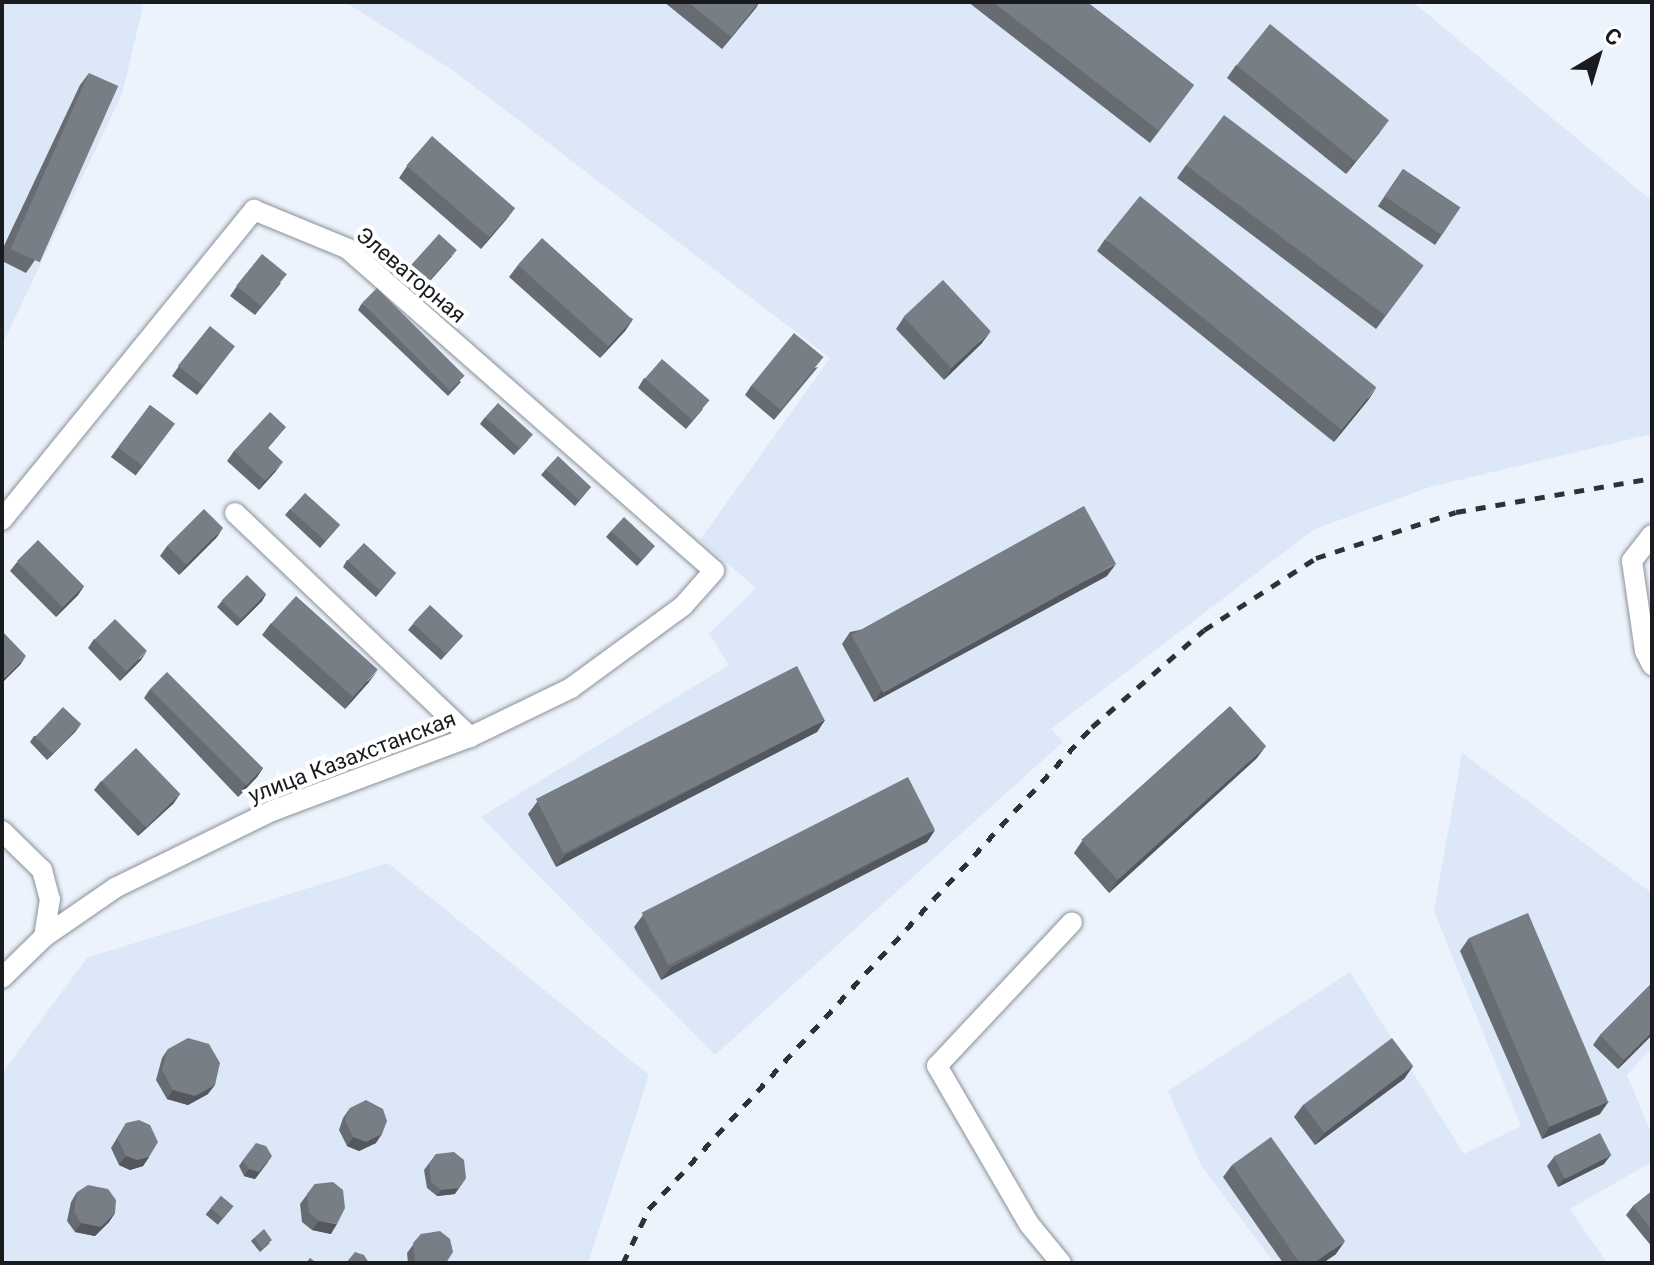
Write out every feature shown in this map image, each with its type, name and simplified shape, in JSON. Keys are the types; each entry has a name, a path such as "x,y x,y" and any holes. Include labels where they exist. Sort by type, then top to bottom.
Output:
{"street":[{"name":"Элеваторная","path":"2,520 254,210 348,249 714,571"},
{"path":"235,513 470,737"},
{"path":"1652,535 1632,561 1645,651 1652,665"},
{"name":"улица Казахстанская","path":"2,978 44,937 115,888 272,811 470,737 571,688 683,606 714,571"},
{"path":"2,831 42,870 50,899 44,937"},
{"path":"1061,1263 1029,1224 937,1066 1072,922"}],"shaded area":[{"path":"2,2 144,2 122,94 2,345"},
{"path":"345,2 1413,2 1652,201 1652,434 1430,487 1315,529 1051,729 1063,742 715,1055 481,817 729,665 709,634 756,588 700,540 830,358 454,71"},
{"path":"1462,753 1652,893 1652,1047 1627,1075 1652,1135 1652,1162 1570,1209 1607,1263 1274,1263 1201,1165 1168,1091 1350,972 1464,1154 1521,1126 1434,911"},
{"path":"388,863 649,1075 588,1263 2,1263 2,1073 87,958"}],"building":[{"path":"688,2 759,2 731,37"},
{"path":"993,2 1087,2 1194,85 1159,131"},
{"path":"1270,24 1389,120 1356,161 1237,65"},
{"path":"89,73 118,86 40,262 10,249"},
{"path":"1224,115 1424,265 1386,316 1186,165"},
{"path":"432,136 515,208 489,238 406,165"},
{"path":"1403,169 1460,208 1442,235 1385,196"},
{"path":"1140,196 1376,387 1342,430 1105,239"},
{"path":"439,234 457,250 425,286 407,270"},
{"path":"542,238 633,320 609,346 518,265"},
{"path":"262,254 287,274 261,306 236,286"},
{"path":"943,280 991,331 951,368 904,317"},
{"path":"377,288 465,376 450,391 362,303"},
{"path":"210,326 235,346 203,386 178,366"},
{"path":"794,333 824,357 781,410 751,386"},
{"path":"662,359 710,400 692,420 645,379"},
{"path":"498,403 533,434 520,449 485,417"},
{"path":"150,405 175,424 143,466 118,447"},
{"path":"270,412 286,427 267,447 283,462 265,481 234,451"},
{"path":"558,456 591,487 579,500 546,469"},
{"path":"305,493 340,524 325,541 290,509"},
{"path":"1084,506 1116,564 883,693 851,635"},
{"path":"204,509 223,528 186,565 167,546"},
{"path":"624,517 655,546 642,560 611,531"},
{"path":"38,540 84,586 63,607 17,561"},
{"path":"364,543 396,573 380,591 348,561"},
{"path":"247,575 266,594 241,620 222,600"},
{"path":"296,596 378,670 353,697 271,623"},
{"path":"430,605 463,636 446,654 413,623"},
{"path":"115,619 147,651 126,671 94,640"},
{"path":"2,631 26,656 4,678 2,676"},
{"path":"797,666 825,720 564,853 536,799"},
{"path":"167,672 263,768 246,785 150,689"},
{"path":"1230,706 1266,746 1118,880 1081,840"},
{"path":"63,707 81,724 53,754 35,737"},
{"path":"136,748 180,794 146,827 101,781"},
{"path":"908,777 935,830 668,965 642,913"},
{"path":"1528,913 1608,1102 1549,1127 1469,938"},
{"path":"1652,983 1652,1032 1624,1060 1600,1035"},
{"path":"188,1038 209,1044 220,1063 215,1085 195,1096 173,1090 162,1070 168,1049"},
{"path":"1392,1038 1413,1066 1324,1133 1303,1105"},
{"path":"366,1100 383,1109 387,1121 382,1134 366,1142 353,1137 345,1120 350,1108"},
{"path":"139,1120 150,1125 158,1142 149,1157 137,1160 126,1156 118,1139 126,1123"},
{"path":"1600,1133 1611,1155 1565,1179 1554,1157"},
{"path":"1271,1137 1345,1241 1314,1263 1300,1263 1232,1165"},
{"path":"256,1143 266,1146 272,1156 259,1172 249,1169 243,1160"},
{"path":"454,1152 464,1160 466,1178 459,1188 441,1190 431,1182 429,1164 436,1154"},
{"path":"333,1182 343,1190 345,1208 337,1224 319,1221 309,1213 307,1194 315,1184"},
{"path":"88,1185 108,1189 116,1200 115,1213 101,1227 81,1223 74,1212 77,1192"},
{"path":"1652,1191 1652,1230 1633,1206"},
{"path":"221,1196 233,1206 223,1219 211,1208"},
{"path":"264,1229 272,1240 262,1249 254,1238"},
{"path":"440,1231 450,1239 453,1252 446,1263 415,1262 413,1243 421,1234"},
{"path":"355,1252 364,1255 369,1263 346,1263"}],"railway":[{"path":"623,1263 649,1209 1092,727 1204,630 1316,558 1456,512 1652,478"}]}
